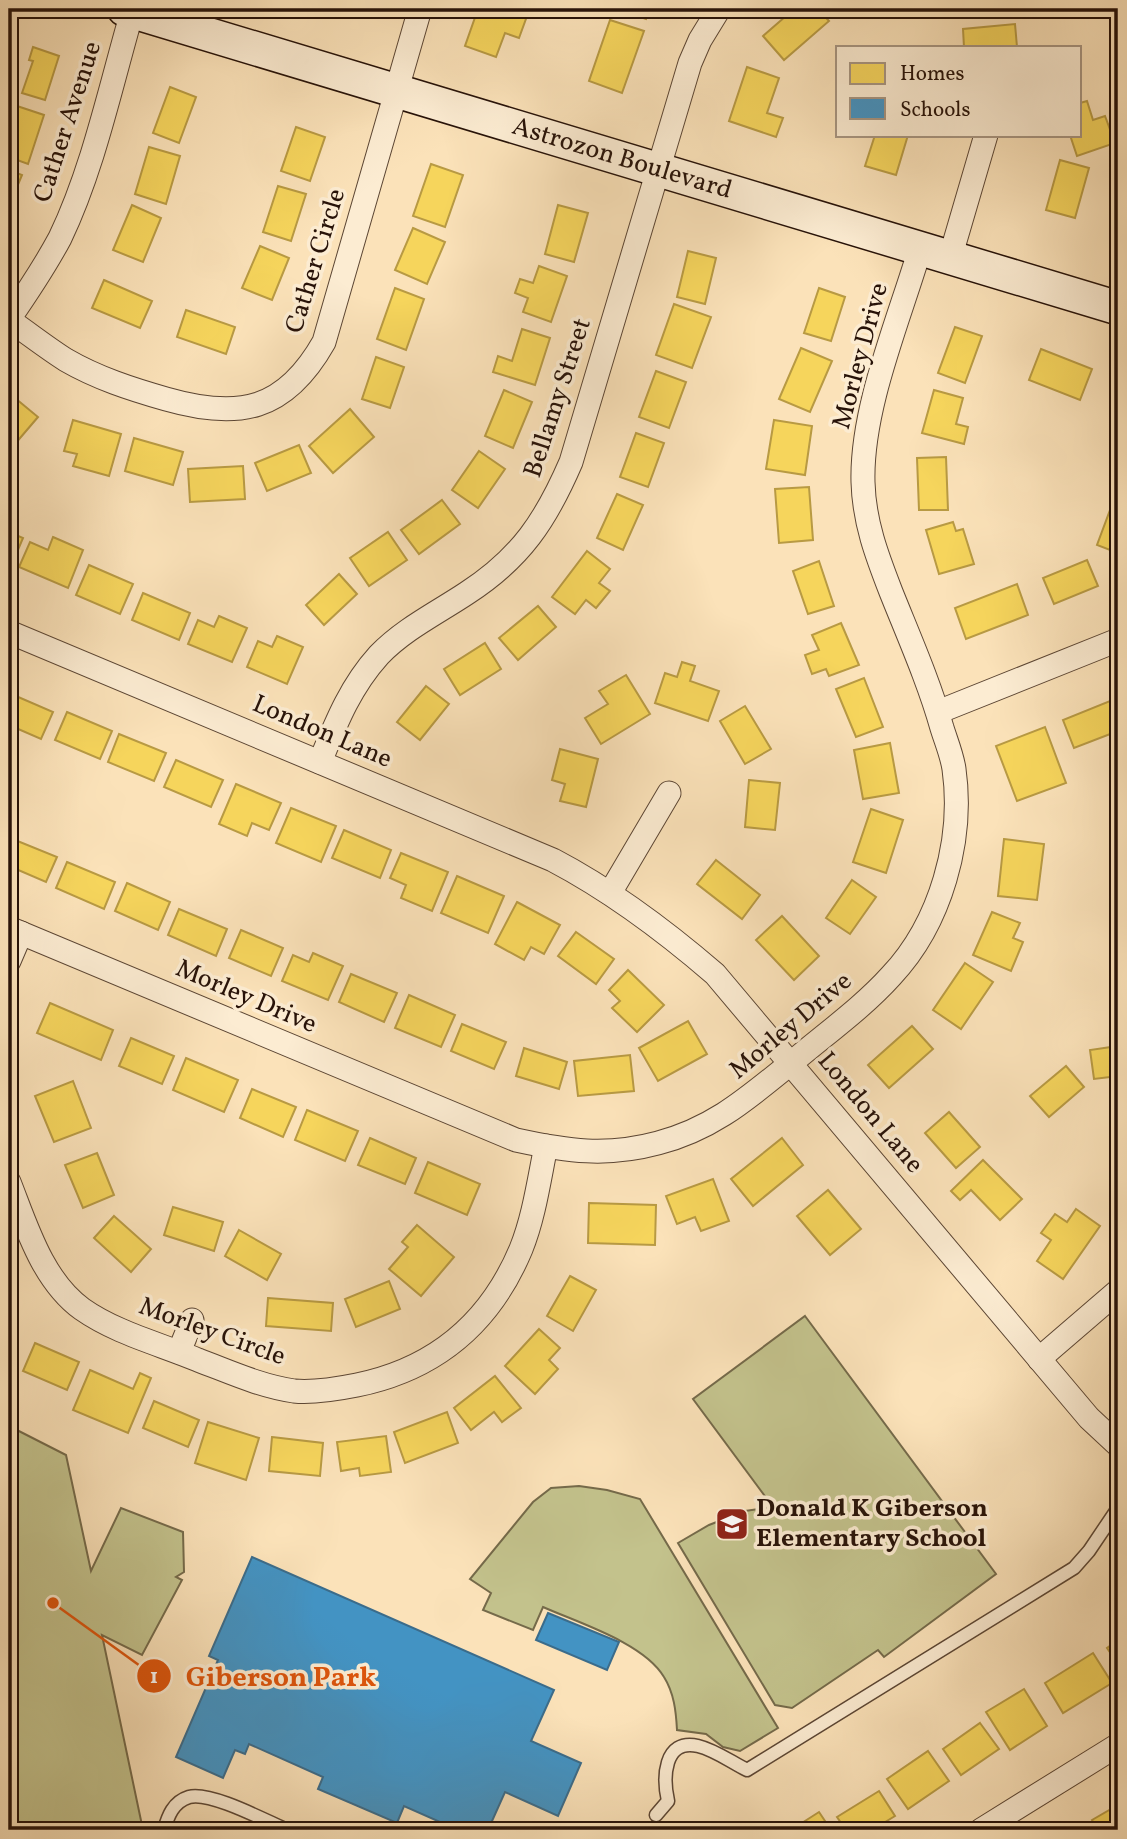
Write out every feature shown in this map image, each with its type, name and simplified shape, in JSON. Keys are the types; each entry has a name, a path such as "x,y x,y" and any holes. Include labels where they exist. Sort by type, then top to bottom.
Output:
{"main road":[{"name":"Astrozon Boulevard","path":"130,10 1118,308"}],"street":[{"name":"Cather Circle","path":"9,320 66,360 96,375 197,408 223,410 247,407 291,386 310,367 324,342 421,9"},
{"name":"Bellamy Street","path":"320,762 344,704 360,677 382,653 407,631 469,592 499,569 522,547 541,522 571,462 690,63 719,9"},
{"name":"Cather Avenue","path":"9,320 32,287 60,237 83,181 130,10"},
{"name":"Morley Drive","path":"15,930 516,1140 584,1153 623,1150 690,1133 749,1099 867,1000 893,974 912,951 929,922 950,860 956,796 954,766 938,712 873,547 864,512 863,480 865,445 871,414 935,253 986,136"},
{"name":"London Lane","path":"9,632 553,860 644,915 715,974 1089,1418 1118,1446"},
{"path":"938,712 1118,640"},
{"path":"610,892 669,793"},
{"path":"9,961 15,930"},
{"name":"Morley Circle","path":"9,1182 17,1225 59,1285 80,1308 108,1324 260,1384 297,1391 339,1389 383,1380 422,1365 488,1309 522,1248 533,1211 546,1146"},
{"path":"1039,1359 1118,1291"},
{"path":"179,1352 192,1320"},
{"path":"981,1830 1118,1745"}],"lane":[{"path":"656,1815 668,1801 664,1783 667,1762 678,1749 697,1746 747,1770 1074,1568 1118,1508"},
{"path":"164,1830 169,1814 178,1802 202,1796 233,1806 287,1830"}],"shaded area":[{"path":"805,1316 996,1574 884,1657 878,1650 792,1708 775,1705 678,1543 709,1525 745,1511 773,1507 693,1399"},
{"path":"9,1426 66,1455 91,1571 121,1508 183,1532 184,1572 176,1577 182,1580 142,1655 102,1635 143,1830 9,1830"},
{"path":"579,1486 640,1499 778,1728 740,1751 723,1747 706,1734 677,1730 674,1702 664,1677 655,1665 626,1644 543,1607 533,1630 483,1610 491,1593 470,1579 533,1502 551,1488"}],"building: Homes":[{"path":"478,9 513,9 512,11 527,16 519,38 505,33 496,57 465,46"},
{"path":"617,9 649,9 646,19"},
{"path":"794,9 818,9 829,21 784,60 763,36"},
{"path":"610,20 644,31 622,93 589,81"},
{"path":"1015,24 1017,46 964,46 963,29"},
{"path":"33,47 59,56 45,100 22,93 33,61 29,60"},
{"path":"747,67 779,78 767,113 783,118 776,137 729,121"},
{"path":"170,87 196,97 179,143 153,133"},
{"path":"1087,101 1093,120 1105,116 1115,143 1077,156 1070,136 1082,136 1082,102"},
{"path":"17,106 44,115 28,164 9,157 9,131"},
{"path":"296,127 325,137 310,181 281,171"},
{"path":"875,136 908,136 896,175 865,166"},
{"path":"149,147 180,156 166,204 135,194"},
{"path":"1060,160 1089,168 1075,218 1046,210"},
{"path":"431,164 463,175 445,227 413,216"},
{"path":"9,170 22,175 9,206"},
{"path":"278,186 306,194 291,241 263,232"},
{"path":"132,205 161,218 143,262 113,250"},
{"path":"558,205 588,213 574,262 545,254"},
{"path":"413,228 445,242 427,284 395,270"},
{"path":"260,246 289,258 272,300 242,288"},
{"path":"688,251 716,258 705,304 677,297"},
{"path":"539,266 567,276 551,322 523,312 528,298 515,293 520,279 533,283"},
{"path":"104,280 152,301 140,328 92,308"},
{"path":"395,288 424,299 406,350 377,339"},
{"path":"819,288 845,297 831,341 804,333"},
{"path":"674,304 711,317 692,368 656,355"},
{"path":"186,310 235,327 226,354 177,337"},
{"path":"955,327 982,336 965,383 938,373"},
{"path":"522,329 550,338 535,385 493,372 498,356 512,361"},
{"path":"801,348 832,361 810,412 779,399"},
{"path":"1041,349 1092,369 1080,400 1029,380"},
{"path":"376,357 404,367 390,408 362,399"},
{"path":"656,371 686,382 669,428 639,417"},
{"path":"504,390 532,402 513,448 485,436"},
{"path":"934,390 963,398 956,424 968,427 964,444 922,433"},
{"path":"15,398 38,417 9,451 9,405"},
{"path":"350,409 374,437 333,473 309,446"},
{"path":"73,420 121,434 109,476 73,466 77,454 64,451"},
{"path":"774,420 812,426 805,475 766,469"},
{"path":"636,433 664,443 648,487 620,477"},
{"path":"134,438 183,452 173,485 125,471"},
{"path":"299,445 311,473 267,491 255,463"},
{"path":"479,451 505,469 478,508 452,490"},
{"path":"946,457 948,510 919,510 917,458"},
{"path":"243,466 245,499 190,502 188,469"},
{"path":"809,487 813,540 779,543 775,489"},
{"path":"617,494 643,505 623,550 597,538"},
{"path":"442,500 460,524 419,554 401,530"},
{"path":"1113,502 1118,503 1118,553 1097,545"},
{"path":"953,522 956,531 963,529 974,564 939,574 926,530"},
{"path":"9,532 23,538 12,564 9,563"},
{"path":"388,532 407,560 369,586 350,558"},
{"path":"53,537 83,550 68,588 19,567 30,542 48,550"},
{"path":"587,551 610,569 599,583 610,591 596,608 586,600 575,614 552,597"},
{"path":"1087,560 1098,586 1054,604 1043,578"},
{"path":"819,561 834,606 808,614 793,571"},
{"path":"89,565 133,584 120,614 76,595"},
{"path":"339,574 357,594 324,625 306,605"},
{"path":"1017,584 1028,615 966,639 955,608"},
{"path":"143,593 190,613 179,640 132,620"},
{"path":"538,606 556,627 518,660 499,638"},
{"path":"219,616 247,628 232,662 188,644 198,620 214,627"},
{"path":"841,623 859,665 829,676 826,669 812,674 805,655 819,650 812,635"},
{"path":"277,636 303,647 287,684 247,667 258,641 272,647"},
{"path":"485,643 501,669 460,695 444,669"},
{"path":"682,662 695,666 690,681 719,691 708,721 655,703 665,673 677,677"},
{"path":"626,675 650,714 601,744 585,718 608,704 599,691"},
{"path":"864,678 883,727 856,737 836,689"},
{"path":"426,686 449,704 420,740 397,722"},
{"path":"9,693 53,712 41,739 9,725"},
{"path":"1110,701 1118,722 1118,731 1074,748 1063,720"},
{"path":"745,706 771,749 745,764 720,721"},
{"path":"67,712 112,731 100,759 55,740"},
{"path":"1045,727 1066,783 1017,801 996,746"},
{"path":"119,734 166,753 154,781 108,762"},
{"path":"890,743 899,793 863,799 854,750"},
{"path":"560,749 598,759 586,807 560,801 565,784 552,780"},
{"path":"176,760 223,780 211,807 164,787"},
{"path":"749,780 780,783 775,830 745,827"},
{"path":"236,784 281,803 269,830 252,823 247,836 219,824"},
{"path":"291,808 336,826 321,862 276,843"},
{"path":"871,809 903,820 886,873 853,862"},
{"path":"344,830 391,850 380,878 332,858"},
{"path":"1004,839 1044,844 1037,900 998,896"},
{"path":"15,840 57,857 46,882 9,866 9,854"},
{"path":"401,853 448,872 432,911 401,898 406,885 390,878"},
{"path":"716,860 760,895 742,919 697,884"},
{"path":"67,862 115,882 104,909 56,888"},
{"path":"457,876 504,896 488,933 441,913"},
{"path":"852,880 876,897 850,934 826,918"},
{"path":"127,883 170,902 158,930 115,911"},
{"path":"517,902 560,925 544,954 531,947 524,960 495,944"},
{"path":"179,909 227,929 216,956 168,935"},
{"path":"992,912 1020,923 1013,938 1023,942 1011,971 973,955"},
{"path":"782,916 819,956 794,980 756,940"},
{"path":"241,930 283,948 271,976 229,958"},
{"path":"576,932 614,959 596,984 558,956"},
{"path":"313,953 343,966 328,1000 282,981 293,955 309,962"},
{"path":"965,963 993,982 961,1029 933,1010"},
{"path":"628,970 664,1005 637,1032 612,1008 620,1001 609,990"},
{"path":"351,974 397,993 384,1022 339,1002"},
{"path":"409,995 455,1015 441,1047 395,1028"},
{"path":"50,1003 113,1030 101,1060 37,1033"},
{"path":"688,1021 707,1054 658,1081 639,1048"},
{"path":"462,1024 506,1042 494,1069 451,1051"},
{"path":"912,1026 933,1049 889,1088 868,1065"},
{"path":"131,1038 174,1056 162,1084 119,1066"},
{"path":"1118,1046 1118,1076 1094,1079 1090,1050"},
{"path":"524,1048 567,1062 559,1089 516,1076"},
{"path":"630,1055 634,1091 578,1096 574,1061"},
{"path":"186,1058 238,1080 224,1112 173,1090"},
{"path":"1066,1066 1084,1087 1049,1117 1030,1096"},
{"path":"73,1081 91,1128 54,1142 35,1096"},
{"path":"252,1089 296,1107 283,1137 240,1118"},
{"path":"307,1110 358,1131 345,1161 295,1140"},
{"path":"949,1112 980,1147 956,1168 925,1133"},
{"path":"370,1138 416,1158 405,1184 358,1165"},
{"path":"782,1138 803,1165 753,1206 731,1179"},
{"path":"97,1153 114,1195 83,1208 65,1165"},
{"path":"983,1160 1022,1199 1000,1220 971,1190 960,1200 951,1191"},
{"path":"428,1162 480,1184 467,1215 415,1193"},
{"path":"713,1179 729,1221 701,1231 695,1217 677,1224 666,1196"},
{"path":"828,1190 861,1229 830,1255 797,1216"},
{"path":"589,1203 656,1205 655,1245 588,1243"},
{"path":"173,1207 223,1222 214,1251 164,1235"},
{"path":"1076,1209 1100,1226 1063,1279 1037,1261 1051,1240 1041,1233 1055,1214 1067,1222"},
{"path":"114,1216 151,1249 131,1272 94,1238"},
{"path":"417,1225 454,1257 421,1296 389,1269 408,1247 402,1242"},
{"path":"239,1230 281,1254 267,1280 225,1256"},
{"path":"570,1276 596,1290 573,1331 547,1316"},
{"path":"389,1281 400,1309 356,1327 345,1299"},
{"path":"268,1298 333,1303 331,1331 266,1326"},
{"path":"539,1329 560,1348 549,1360 558,1369 535,1394 505,1366"},
{"path":"35,1343 79,1362 67,1390 23,1371"},
{"path":"90,1370 133,1389 140,1373 151,1378 128,1433 73,1410"},
{"path":"495,1376 521,1408 502,1422 494,1412 471,1430 454,1408"},
{"path":"154,1401 199,1420 188,1447 143,1428"},
{"path":"447,1412 458,1443 405,1463 394,1432"},
{"path":"208,1422 259,1438 246,1480 195,1463"},
{"path":"386,1436 391,1472 360,1476 359,1468 341,1471 337,1442"},
{"path":"272,1437 323,1443 320,1476 269,1471"},
{"path":"1118,1640 1118,1664 1107,1648"},
{"path":"1093,1653 1112,1683 1063,1713 1045,1683"},
{"path":"1024,1689 1047,1726 1010,1750 986,1712"},
{"path":"980,1723 999,1749 961,1775 943,1749"},
{"path":"928,1751 949,1781 908,1809 887,1779"},
{"path":"879,1791 895,1816 872,1830 846,1830 837,1817"},
{"path":"1118,1805 1118,1830 1098,1830 1092,1820"},
{"path":"819,1812 831,1830 791,1830"}],"building: Schools":[{"path":"252,1557 554,1690 531,1741 581,1763 558,1816 505,1792 488,1830 458,1830 404,1806 397,1823 318,1789 323,1777 249,1744 245,1754 235,1750 223,1778 176,1757 218,1660 209,1656"},
{"path":"548,1613 619,1642 607,1670 536,1640"}],"place":[{"name":"Donald K Giberson Elementary School","path":"732,1524"},
{"name":"Giberson Park","path":"53,1603"}]}
